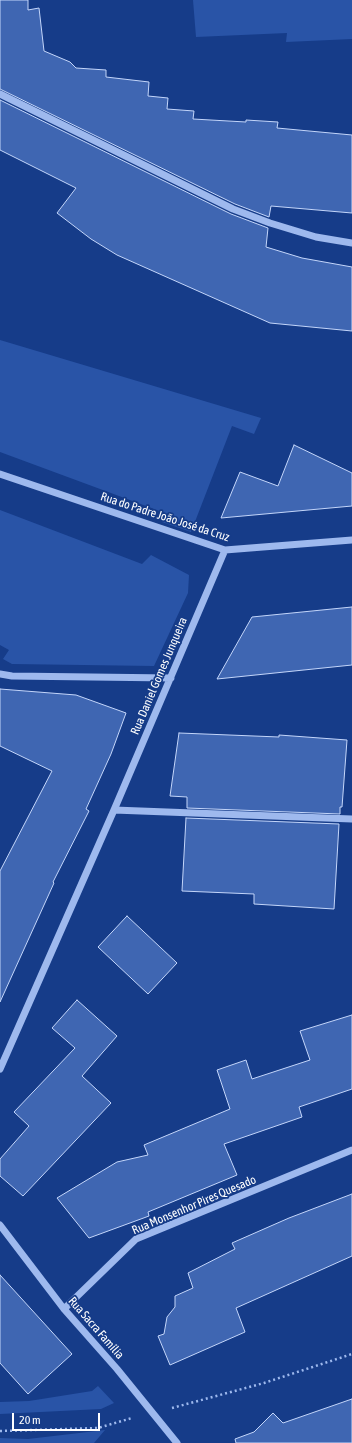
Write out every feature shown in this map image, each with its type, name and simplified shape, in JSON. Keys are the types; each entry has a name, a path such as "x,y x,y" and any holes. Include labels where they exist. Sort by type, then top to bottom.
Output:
{"street":[{"path":"0,94 233,209 270,223 310,235 352,243"},
{"name":"Rua do Padre João José da Cruz","path":"0,474 225,550 352,540"},
{"name":"Rua Daniel Gomes Junqueira","path":"0,1069 114,810 225,550"},
{"path":"0,674 12,676 170,678"},
{"path":"114,810 352,819"},
{"name":"Rua Monsenhor Pires Quesado","path":"64,1309 136,1239 352,1150"},
{"name":"Rua Sacra Família","path":"0,1225 64,1309 117,1369 177,1443"}],"path":[{"path":"166,1409 264,1383 352,1354"},
{"path":"0,1431 98,1428 136,1417"}],"shaded area":[{"path":"193,0 352,0 352,39 286,42 287,33 196,37"},
{"path":"0,340 261,418 254,434 232,426 191,532 162,522 165,513 0,452"},
{"path":"0,510 142,564 151,555 189,575 188,593 154,666 12,664 3,659 9,650 0,645"},
{"path":"98,1386 114,1403 101,1409 0,1414 0,1402 29,1401 92,1391"},
{"path":"105,1430 94,1443 0,1443 0,1438 28,1439"}],"building":[{"path":"0,0 28,0 28,10 39,8 44,51 70,62 76,68 106,70 106,77 149,82 148,96 168,98 167,109 194,111 193,119 278,122 277,128 352,135 352,213 271,206 269,217 235,204 0,89"},
{"path":"0,100 231,214 268,228 266,247 302,258 352,267 352,331 270,323 117,255 91,239 57,213 76,188 0,150"},
{"path":"294,445 352,473 352,506 221,518 240,472 278,486"},
{"path":"352,607 352,665 217,679 252,617"},
{"path":"0,689 76,695 126,713 111,754 86,809 89,811 53,882 54,883 0,1002 0,871 52,771 0,746"},
{"path":"179,733 279,737 279,735 347,740 342,807 340,807 340,814 187,808 187,797 170,796"},
{"path":"186,818 339,824 334,909 254,904 254,894 182,891"},
{"path":"127,916 177,963 148,994 98,947"},
{"path":"77,1000 117,1036 82,1076 111,1103 23,1196 0,1176 0,1159 29,1126 14,1112 75,1048 52,1028"},
{"path":"352,1015 352,1089 299,1107 302,1117 224,1144 237,1175 148,1212 149,1216 89,1238 57,1198 117,1162 148,1155 144,1145 230,1109 217,1070 246,1060 252,1079 310,1060 300,1031"},
{"path":"352,1194 352,1256 236,1308 245,1332 170,1365 158,1336 164,1334 167,1317 175,1307 175,1296 193,1288 188,1273 235,1249 232,1243 289,1218"},
{"path":"0,1275 72,1354 28,1394 0,1363"},
{"path":"352,1399 352,1443 236,1443 235,1439 254,1432 273,1413 283,1423"}]}
